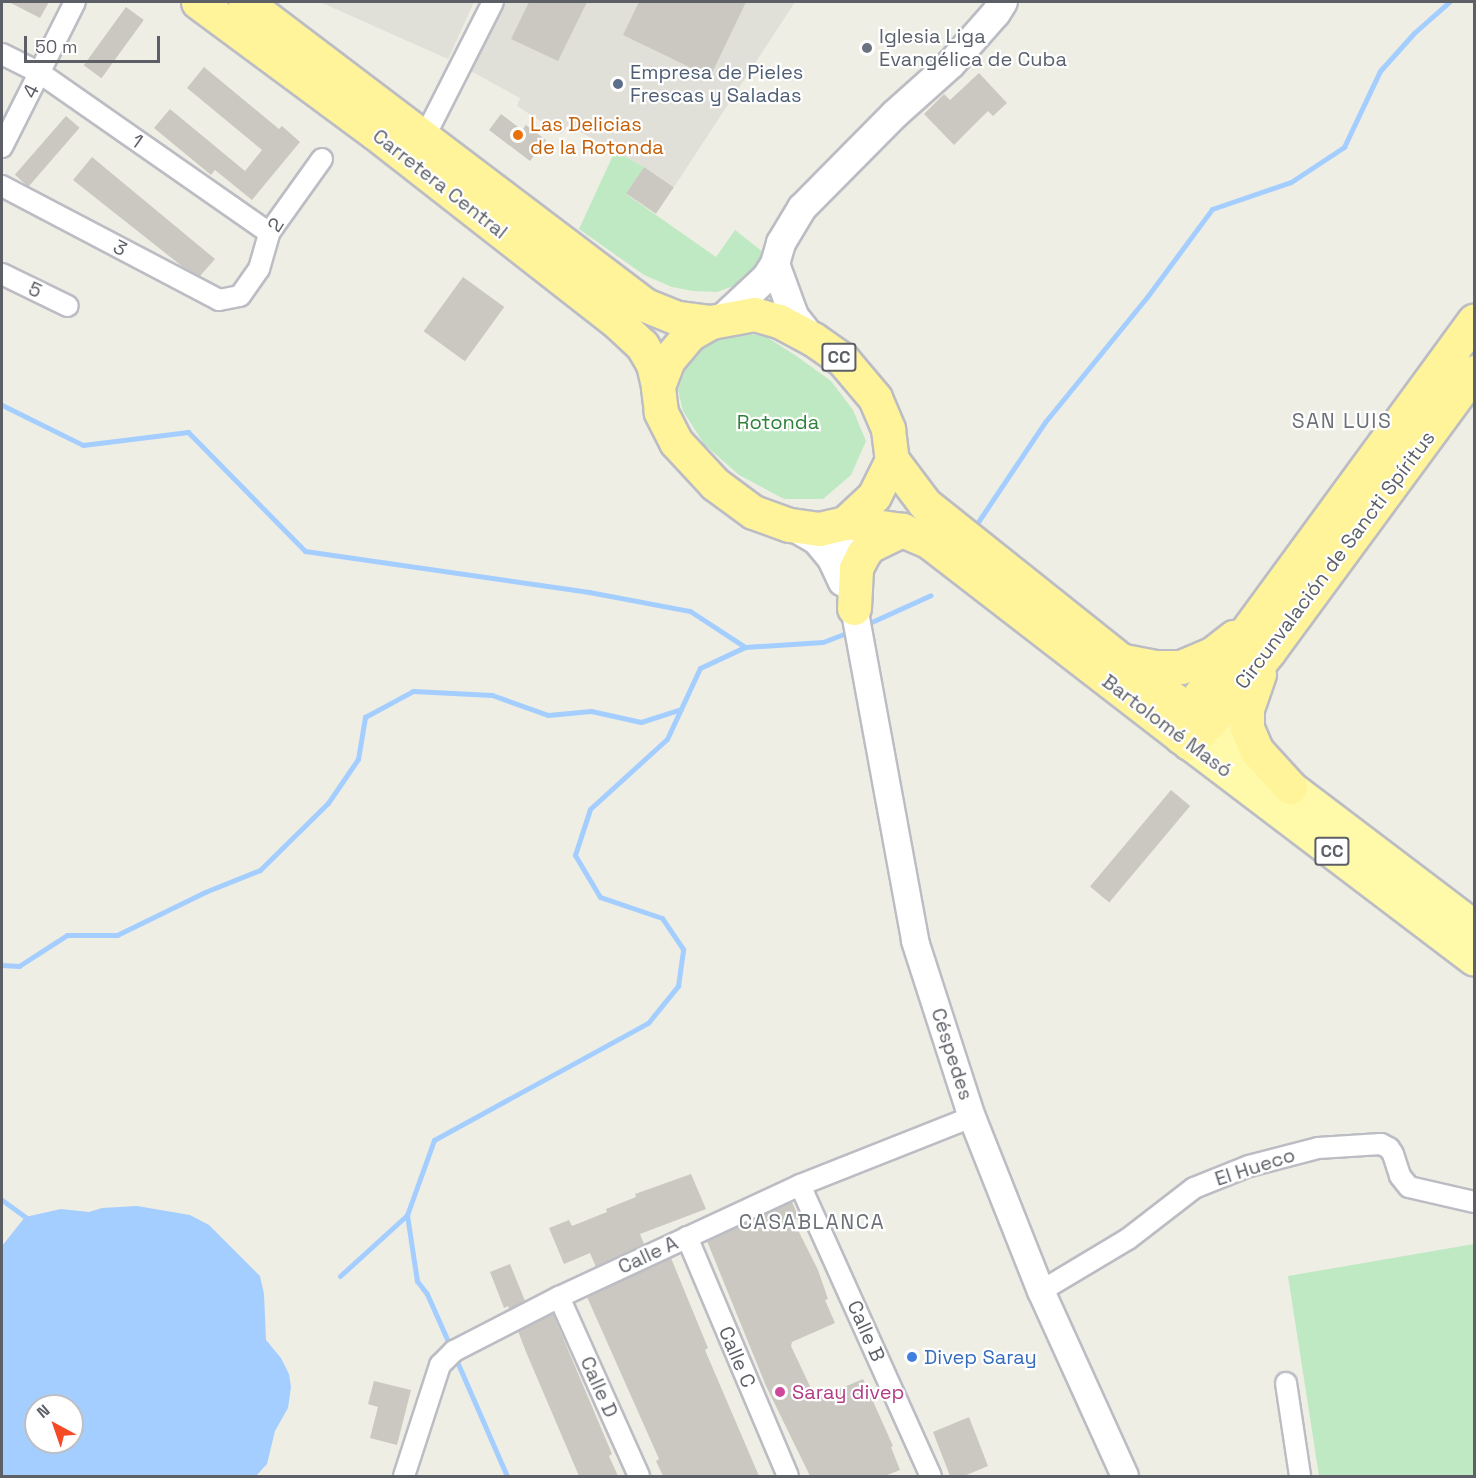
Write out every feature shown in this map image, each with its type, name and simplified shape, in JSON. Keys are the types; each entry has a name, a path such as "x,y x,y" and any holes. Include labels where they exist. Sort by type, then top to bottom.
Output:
{"highway":[{"name":"Carretera Central","path":"198,2 374,132 617,322 642,345 653,364 658,386"},
{"name":"Carretera Central","path":"245,2 425,136 645,305 678,318 716,321"},
{"name":"CC","path":"846,523 819,529 789,525 753,512 715,484 676,442 661,412 658,386 668,360 676,349 690,334 716,321 754,314 779,321 813,339 843,360 875,398 888,429 892,460"},
{"name":"Circunvalación de Sancti Spíritus","path":"1192,729 1200,695 1474,320"},
{"name":"Circunvalación de Sancti Spíritus","path":"1192,729 1269,651 1474,372"},
{"path":"846,523 874,496 892,460"},
{"name":"Bartolomé Masó","path":"892,460 925,504 1122,661 1192,729"},
{"name":"Bartolomé Masó","path":"846,523 902,530 928,541 1192,729"},
{"path":"854,613 856,568 863,554 876,542 902,530"},
{"path":"1122,661 1156,667 1181,667 1212,654 1245,628 1271,600"},
{"path":"1269,651 1247,709 1247,728 1257,751 1290,787"}],"main road":[{"path":"716,321 756,289 775,264 781,243 802,208 895,114 951,64 996,14 1003,2"},
{"path":"775,264 790,307 813,339"},
{"name":"Bartolomé Masó","path":"1192,729 1290,787 1474,927"},
{"name":"Bartolomé Masó","path":"1192,729 1474,959"}],"street":[{"name":"4","path":"2,147 75,2"},
{"path":"425,136 493,2"},
{"name":"1","path":"2,54 40,73 269,233"},
{"name":"2","path":"240,296 260,269 269,233 322,159"},
{"name":"3","path":"2,186 219,300 240,296"},
{"name":"5","path":"2,274 68,306"},
{"name":"Céspedes","path":"846,523 843,547 915,941 972,1117 1041,1291 1125,1476"},
{"name":"Céspedes","path":"789,525 816,541 831,559 854,613"},
{"name":"Calle A","path":"404,1476 440,1365 451,1353 558,1297 800,1185 972,1117"},
{"name":"El Hueco","path":"1041,1291 1128,1239 1194,1188 1249,1166 1318,1148 1381,1144 1389,1148 1400,1176 1409,1186 1474,1202"},
{"name":"Calle B","path":"800,1185 931,1476"},
{"name":"Calle C","path":"687,1237 788,1476"},
{"name":"Calle D","path":"558,1297 639,1476"},
{"path":"1286,1383 1300,1476"}],"shaded area":[{"path":"320,2 474,2 448,59"},
{"name":"Empresa de Pieles Frescas y Saladas","path":"504,2 795,2 674,187 644,167 568,125 561,134 517,106 520,98 469,70"}],"green space":[{"path":"615,151 644,167 626,194 716,257 735,230 767,255 745,282 717,292 672,287 644,275 579,229"},
{"name":"Rotonda","path":"737,332 765,336 795,355 831,381 853,410 866,441 851,475 823,499 784,499 739,475 704,444 683,411 678,390 688,362 709,344"},
{"path":"1474,1244 1474,1476 1319,1476 1288,1276"}],"water":[{"path":"137,1206 190,1215 209,1225 260,1276 264,1294 266,1340 281,1358 289,1374 291,1387 288,1408 275,1431 267,1464 256,1476 2,1476 2,1246 25,1217 61,1209 89,1212 102,1208"}],"building":[{"path":"9,2 49,2 40,18"},
{"path":"529,2 587,2 558,61 511,39"},
{"path":"639,2 746,2 710,77 623,35"},
{"path":"126,7 144,20 101,78 84,65"},
{"path":"204,67 279,129 282,126 300,142 252,200 215,170 211,175 154,128 170,109 245,171 262,150 187,88"},
{"path":"979,73 1007,103 993,116 988,111 954,145 924,114 944,94 950,100"},
{"name":"Las Delicias de la Rotonda","path":"501,114 522,130 526,125 546,140 530,161 489,130"},
{"path":"66,116 80,128 28,187 15,175"},
{"path":"92,157 215,259 200,276 183,267 73,180"},
{"path":"644,167 674,187 656,214 626,194"},
{"path":"463,277 504,307 465,361 424,331"},
{"path":"1171,790 1190,806 1109,903 1090,887"},
{"path":"691,1174 706,1209 640,1234 644,1244 596,1267 590,1253 564,1264 549,1228 569,1220 572,1226 607,1212 606,1209 636,1197 635,1194"},
{"path":"792,1202 799,1218 793,1220 818,1270 828,1299 825,1300 835,1323 792,1342 791,1346 816,1399 863,1379 893,1446 891,1447 900,1470 885,1476 810,1476 766,1386 707,1241"},
{"path":"671,1258 708,1348 705,1350 759,1476 663,1476 656,1461 659,1459 587,1297"},
{"path":"510,1264 525,1301 509,1309 508,1306 504,1308 490,1272"},
{"path":"553,1314 612,1454 609,1456 618,1476 579,1476 526,1352 518,1331"},
{"path":"374,1381 411,1390 397,1445 370,1438 378,1407 368,1404"},
{"path":"969,1417 988,1466 964,1476 950,1476 933,1432"}],"waterway":[{"path":"978,522 1045,422 1147,297 1212,209 1291,182 1344,147 1380,71 1414,33 1449,2"},
{"path":"2,405 83,445 188,432 305,551 589,592 690,611 745,647"},
{"path":"865,625 931,595"},
{"path":"340,1276 407,1215 434,1140 648,1023 678,986 683,949 662,918 600,897 575,855 590,809 667,739 700,668 745,647 823,642 851,631"},
{"path":"2,965 19,966 67,935 117,935 205,892 260,870 328,803 358,759 365,717 413,691 492,695 548,715 591,711 641,722 681,709"},
{"path":"2,1200 25,1217"},
{"path":"407,1215 417,1281 427,1294 451,1348"},
{"path":"455,1357 507,1476"}],"place":[{"name":"Iglesia Liga Evangélica de Cuba","path":"867,48"},
{"name":"Empresa de Pieles Frescas y Saladas","path":"618,84"},
{"name":"Las Delicias de la Rotonda","path":"518,135"},
{"name":"Divep Saray","path":"912,1357"},
{"name":"Saray divep","path":"780,1392"}],"district":[{"name":"SAN LUIS","path":"1342,421"},
{"name":"CASABLANCA","path":"812,1222"}]}
